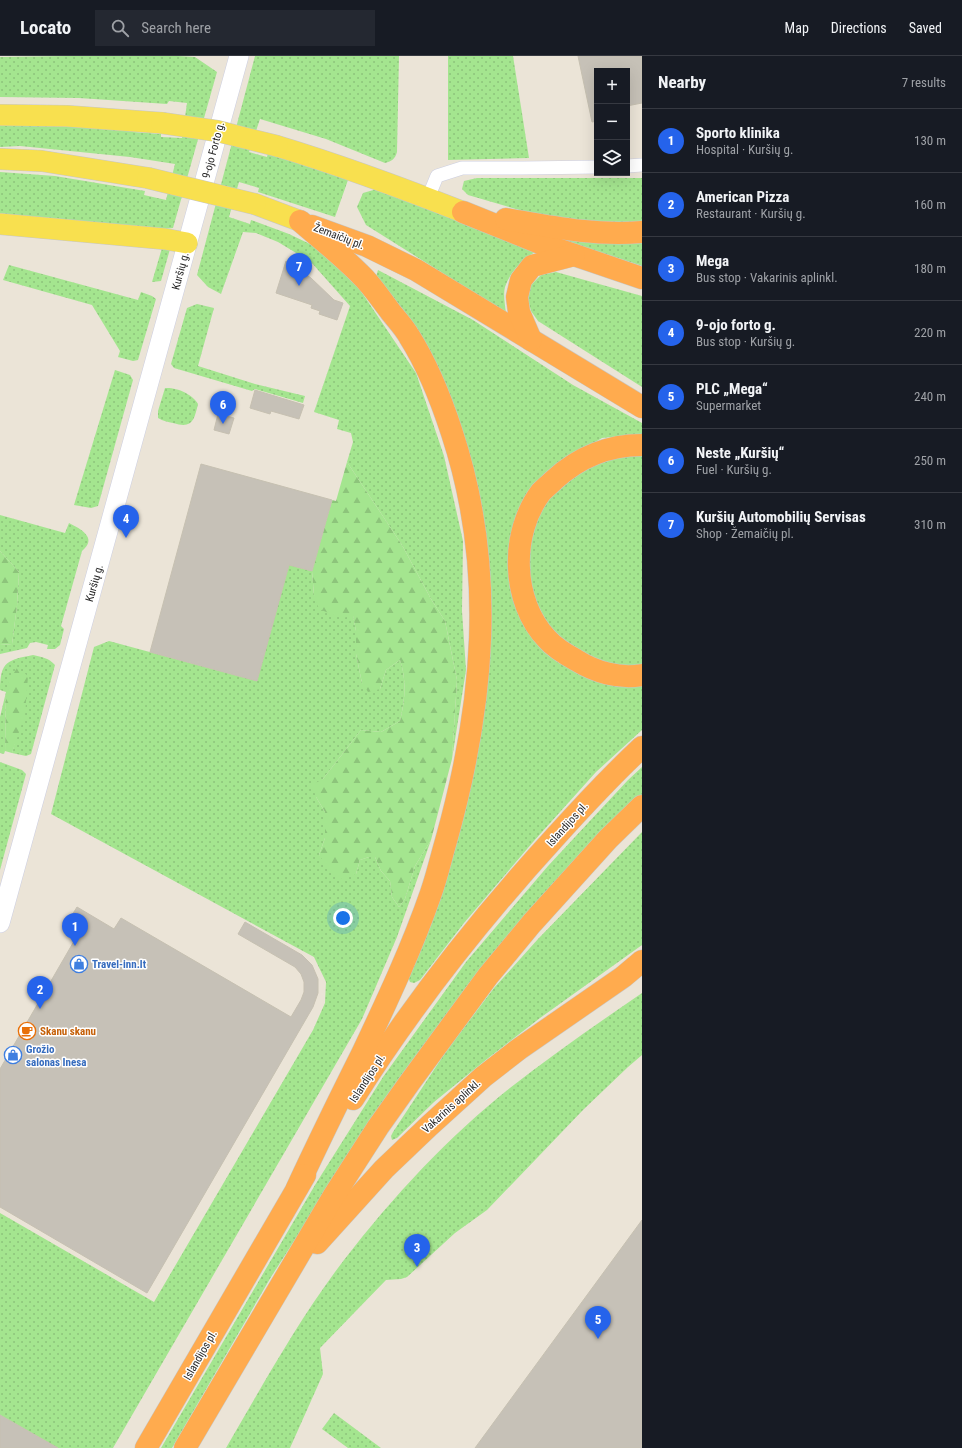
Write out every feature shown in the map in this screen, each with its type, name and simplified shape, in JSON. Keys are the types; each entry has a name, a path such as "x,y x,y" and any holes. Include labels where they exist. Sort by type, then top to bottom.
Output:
{"highway":[{"path":"463,212 587,232 619,234 642,232"},
{"path":"463,212 545,245 642,278"},
{"path":"297,1188 395,985 431,892 460,789 478,677 481,634 477,543 471,507 460,459 440,398 426,366 408,334 362,275 300,221"},
{"name":"Žemaičių pl.","path":"300,221 367,246 416,270 642,407"},
{"path":"531,340 519,312 517,297 521,280 532,266 574,255"},
{"path":"642,445 616,447 579,460 541,492 527,517 520,540 518,563 521,587 527,606 535,622 546,638 561,652 587,667 614,676 642,675"},
{"name":"Islandijos pl.","path":"146,1448 297,1188 371,1070 436,978 475,928 525,870 603,785 642,747"},
{"path":"185,1448 333,1197 378,1127 488,976 532,923 608,839 642,806"},
{"name":"Vakarinis aplinkl.","path":"285,1279 384,1169 483,1077 519,1049 623,977 642,961"},
{"path":"623,977 642,966"}],"main road":[{"name":"9-ojo Forto g.","path":"187,243 239,56"},
{"path":"0,115 67,116 162,123 217,131 277,146 316,158 463,212"},
{"name":"Žemaičių pl.","path":"0,159 42,161 148,178 255,204 300,221"},
{"path":"0,224 165,239 187,243"},
{"name":"Kuršių g.","path":"0,923 187,243"}],"street":[{"path":"630,166 642,165"},
{"path":"428,198 436,176 462,168 594,167"}],"green space":[{"path":"255,56 399,56 397,152 394,158 390,161 385,163 326,139 260,119 249,152 267,157 268,153 348,180 335,217 258,192 259,188 239,182 229,217 250,224 251,220 289,234 312,245 350,275 416,373 444,456 463,541 462,611 466,670 452,759 457,680 445,621 431,599 402,545 347,462 353,442 351,433 337,429 339,420 314,412 350,306 311,262 278,242 256,233 243,232 221,294 208,287 197,275"},
{"path":"448,56 513,56 529,158 448,160"},
{"path":"0,57 195,57 217,72 173,228 163,229 0,217 0,172 55,176 145,191 144,195 166,200 175,164 130,157 20,146 0,147 0,123 134,129 133,132 161,134 161,137 182,138 187,103 169,101 167,104 79,98 0,97"},
{"path":"477,178 642,178 642,226 550,219 468,195 462,189 464,181"},
{"path":"377,189 535,252 517,267 507,282 504,293 506,313 366,225 357,207 363,193"},
{"path":"642,238 642,266 568,242 564,239"},
{"path":"162,248 170,249 161,281 152,282"},
{"path":"9,265 138,300 141,292 152,296 156,299 138,360 133,361 118,357 120,351 92,305 3,280"},
{"path":"378,270 473,320 573,385 642,423 642,434 602,438 566,460 513,550 544,644 642,683 642,730 596,772 533,842 464,923 420,980 414,983 410,982 408,977 454,847 482,523 376,277"},
{"path":"556,272 642,296 642,387 538,321 531,311 528,300 531,285 541,275"},
{"path":"197,304 214,308 198,366 255,384 305,396 303,403 255,389 252,391 174,368 171,364 187,308"},
{"path":"115,370 130,375 133,380 98,506 91,508 74,505"},
{"path":"165,388 184,392 196,400 198,404 191,422 184,425 179,425 158,418 158,411"},
{"path":"642,455 642,669 585,660 552,632 527,585 533,520 566,477 608,459"},
{"path":"347,462 402,545 431,599 445,621 457,680 452,759 431,840 415,866 405,899 399,907 392,897 390,881 381,871 375,857 360,860 356,874 343,880 330,870 319,855 325,838 325,812 316,797 312,785 323,779 361,730 381,732 400,721 404,698 404,675 400,660 386,670 380,689 368,692 362,683 356,654 356,631 353,616 341,618 319,609 314,595 312,571 332,500 336,501"},
{"path":"0,515 65,533 69,523 83,531 88,538 87,546 82,551 61,626 64,629 60,645 55,649 47,649 48,645 36,642 30,643 27,648 0,654 0,645 12,644 17,606 19,572 0,551"},
{"path":"0,551 19,572 17,606 12,644 0,645"},
{"path":"289,565 312,571 314,595 353,615 356,631 356,654 362,683 380,689 386,670 400,660 404,675 404,698 400,721 381,732 361,730 323,779 316,797 325,812 325,838 319,855 356,874 360,860 375,857 381,871 390,881 392,897 399,907 405,899 415,866 431,840 397,937 362,1019 113,1448 58,1448 0,1415 0,1213 154,1302 313,1030 325,1003 326,982 314,957 51,814 94,647 109,641 257,681"},
{"path":"33,655 48,659 55,665 31,754 26,756 12,753 15,742 6,692 0,690 2,673 7,664 17,658"},
{"path":"17,668 28,676 25,714 12,753 5,751 6,692 9,681"},
{"path":"6,692 4,754 0,753 0,717"},
{"path":"0,762 22,770 26,774 0,870"},
{"path":"642,767 642,795 598,839 346,1160 271,1277 172,1448 161,1448 315,1185 383,1077 466,962 548,866 628,780"},
{"path":"642,832 642,945 540,1018 487,1059 434,1102 397,1138 392,1140 391,1136 393,1132 447,1050 494,988 538,939"},
{"path":"642,993 642,1055 583,1110 487,1210 455,1233 407,1277 386,1280 320,1348 323,1374 290,1448 226,1448 278,1358 320,1293 353,1248 412,1179 455,1136 517,1082"},
{"path":"334,1413 381,1448 348,1448 322,1429"}],"building":[{"path":"578,56 642,56 642,103 630,105 630,68 594,68 594,122 592,122"},
{"path":"286,261 311,278 334,300 343,303 337,320 319,314 320,311 311,308 312,305 276,293"},
{"path":"255,390 304,405 299,419 271,411 270,414 250,408"},
{"path":"218,414 234,418 229,434 214,430"},
{"path":"201,464 332,500 312,571 289,565 257,681 150,652"},
{"path":"77,907 114,929 121,918 291,1017 304,992 304,982 301,974 295,967 238,934 245,922 302,955 312,965 318,979 318,993 313,1007 147,1293 0,1207 0,1069 77,936 64,928"},
{"path":"642,1220 642,1448 475,1448"},
{"path":"0,1415 58,1448 0,1448"}],"place":[{"name":"Kuršių Automobilių Servisas","path":"299,286"},
{"name":"Neste „Kuršių“","path":"223,424"},
{"name":"9-ojo forto g.","path":"126,538"},
{"name":"Sporto klinika","path":"75,946"},
{"name":"Travel-inn.lt","path":"79,964"},
{"name":"American Pizza","path":"40,1009"},
{"name":"Skanu skanu","path":"27,1031"},
{"name":"Grožio salonas Inesa","path":"13,1055"},
{"name":"Mega","path":"417,1267"},
{"name":"PLC „Mega“","path":"598,1339"}]}
